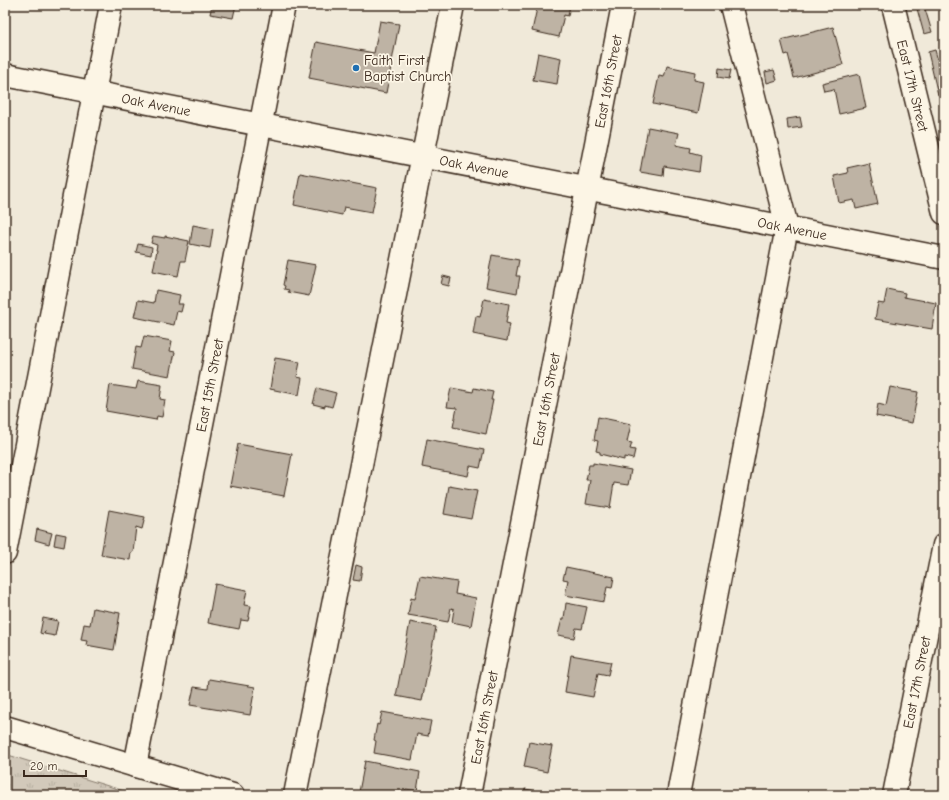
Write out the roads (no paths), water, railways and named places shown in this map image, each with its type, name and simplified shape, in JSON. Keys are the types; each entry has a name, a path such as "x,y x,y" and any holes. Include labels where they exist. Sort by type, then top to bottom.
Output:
{"street":[{"path":"5,553 111,5"},
{"name":"East 15th Street","path":"135,766 284,5"},
{"path":"295,795 453,5"},
{"name":"East 16th Street","path":"470,795 623,5"},
{"path":"678,795 787,227 731,5"},
{"name":"East 17th Street","path":"893,5 944,213"},
{"name":"Oak Avenue","path":"5,75 944,258"},
{"name":"East 17th Street","path":"894,795 944,545"},
{"path":"5,727 233,795"}],"place":[{"name":"Faith First Baptist Church","path":"356,68"}]}
